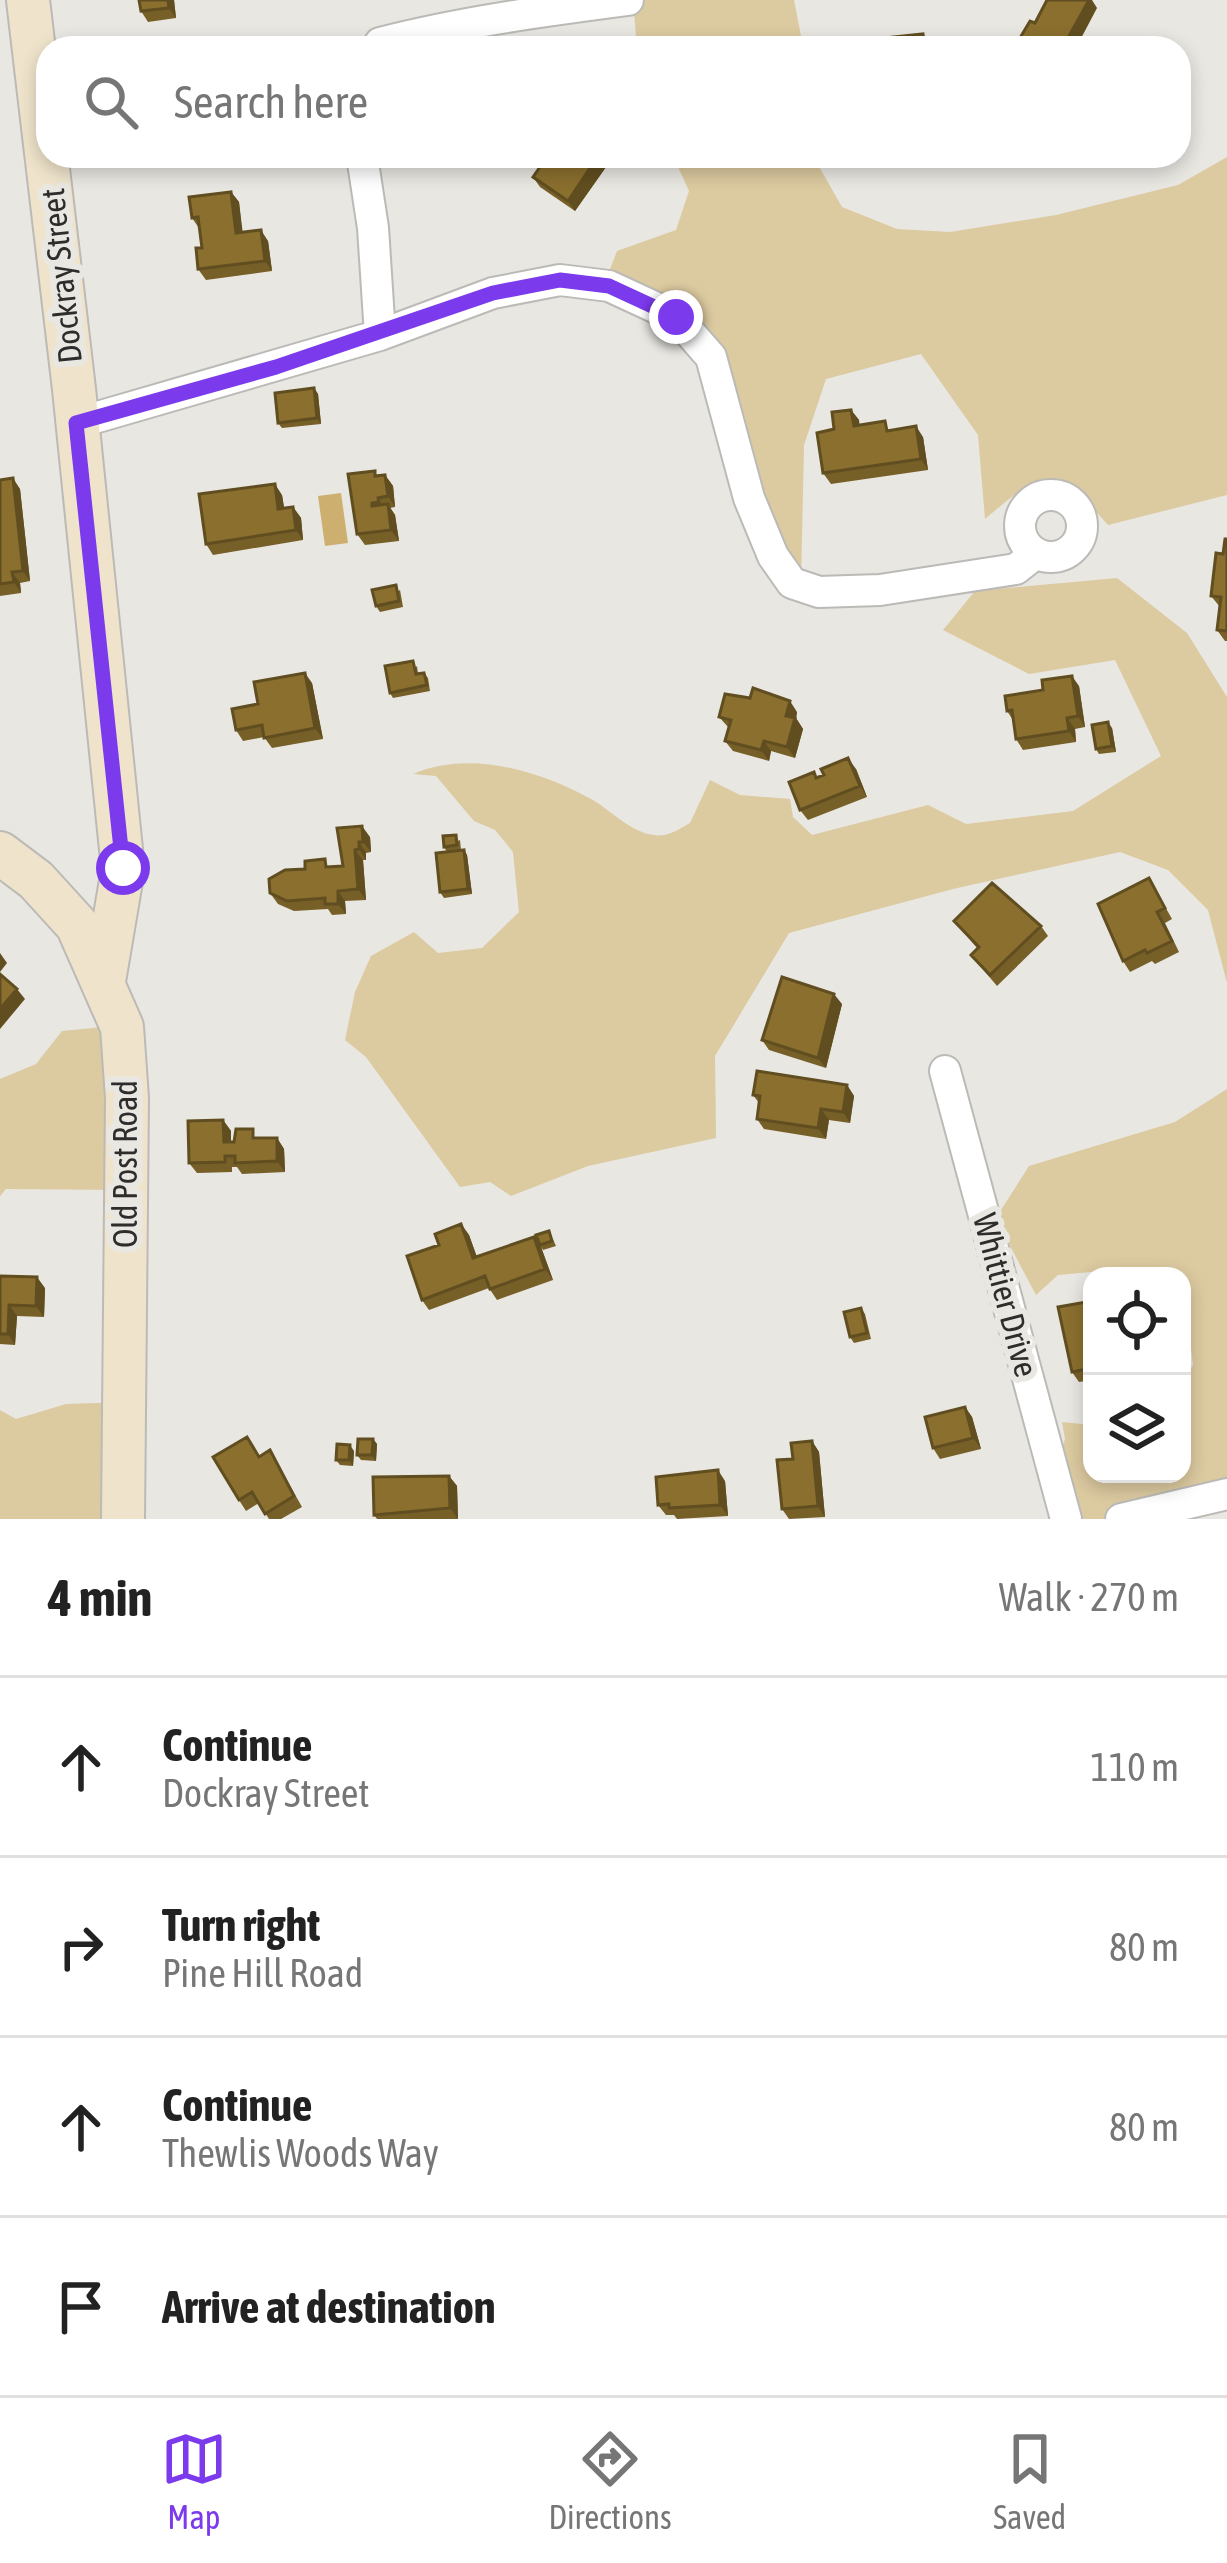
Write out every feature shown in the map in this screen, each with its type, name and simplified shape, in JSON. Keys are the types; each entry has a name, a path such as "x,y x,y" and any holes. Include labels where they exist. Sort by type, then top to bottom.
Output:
{"street":[{"name":"Dockray Street","path":"28,0 36,70"},
{"path":"409,36 490,19 628,0"},
{"name":"Dockray Street","path":"47,168 123,868 104,981"},
{"path":"364,168 380,335"},
{"path":"76,423 380,335 493,293 560,280 609,286 676,317 711,358 749,498 773,556 792,583 819,592 880,590 1016,569 1035,554"},
{"name":"Old Post Road","path":"0,854 36,880 77,925 122,1027 127,1098 123,1519"},
{"name":"Whittier Drive","path":"946,1071 1066,1519"},
{"path":"1121,1519 1227,1494"}],"shaded area":[{"path":"633,0 794,0 801,36 636,36"},
{"path":"1227,157 1227,495 1108,525 1074,491 1049,480 1022,490 985,519 978,435 921,354 826,379 804,445 801,584 778,556 715,356 606,280 617,251 676,230 689,191 678,168 820,168 842,207 897,229 950,232 1056,215 1178,185"},
{"path":"341,493 348,543 325,546 318,496"},
{"path":"1117,578 1187,633 1227,697 1227,983 1208,910 1168,870 1120,852 953,889 789,933 715,1056 716,1138 588,1166 511,1196 490,1182 460,1187 366,1057 345,1040 355,992 371,956 414,932 438,953 482,948 519,912 513,852 495,830 474,821 436,776 413,774 457,764 526,772 570,789 634,829 654,835 690,823 710,780 740,795 790,799 793,817 812,835 928,805 966,824 1073,811 1161,756 1115,660 1029,674 943,630 975,591"},
{"path":"124,1025 126,1190 6,1189 0,1196 0,1079 36,1064 62,1031"},
{"path":"1227,1089 1227,1492 1112,1519 1069,1519 1058,1460 1065,1439 1062,1422 1083,1424 1083,1483 1191,1483 1191,1267 1083,1267 1083,1273 1058,1275 1036,1295 1009,1244 985,1235 1029,1166 1175,1122"},
{"path":"127,1402 127,1519 0,1519 0,1410 16,1419 66,1404"}],"building":[{"path":"139,0 168,0 169,8 141,11"},
{"path":"1047,0 1089,0 1069,36 1021,36 1030,21 1035,23"},
{"path":"539,168 590,168 568,201 533,177"},
{"path":"231,192 236,233 261,230 265,261 198,269 196,248 202,248 198,217 192,218 189,197"},
{"path":"314,388 317,418 278,423 275,393"},
{"path":"851,410 854,426 885,421 887,431 916,426 921,459 823,473 817,433 834,429 832,412"},
{"path":"375,471 375,476 385,475 388,496 378,498 372,506 388,504 391,530 357,534 348,474"},
{"path":"13,478 23,571 12,572 14,582 0,584 0,480"},
{"path":"275,484 278,509 293,507 296,530 206,544 199,494"},
{"path":"1225,539 1227,631 1217,630 1221,597 1211,596 1216,553 1223,554"},
{"path":"396,585 399,601 376,606 372,590"},
{"path":"413,661 416,674 424,673 427,685 390,693 385,666"},
{"path":"305,673 315,728 264,738 262,725 236,730 232,709 258,704 254,682"},
{"path":"1072,676 1078,716 1067,718 1069,731 1016,739 1005,696 1043,690 1042,680"},
{"path":"753,688 790,701 786,716 795,718 787,747 764,741 761,750 725,741 731,720 719,717 725,694 750,698"},
{"path":"1108,722 1112,746 1096,749 1092,725"},
{"path":"848,758 860,786 800,810 789,782 814,772 816,778 824,775 821,769"},
{"path":"362,826 363,842 355,850 358,889 338,891 338,904 325,904 325,898 287,901 270,893 269,879 285,870 305,869 305,861 325,859 326,867 343,866 337,828"},
{"path":"456,835 457,845 444,847 443,836"},
{"path":"464,850 468,889 440,892 436,853"},
{"path":"1149,878 1165,908 1157,912 1172,941 1123,961 1098,904"},
{"path":"992,883 1041,926 990,975 971,955 979,947 954,921"},
{"path":"0,974 17,989 0,1009"},
{"path":"782,977 834,994 818,1058 762,1040"},
{"path":"757,1071 847,1085 843,1112 821,1109 818,1128 757,1119 760,1096 753,1095"},
{"path":"223,1120 224,1142 234,1142 236,1129 253,1129 253,1138 277,1138 277,1161 235,1163 235,1156 225,1156 225,1162 189,1163 188,1121"},
{"path":"461,1224 473,1258 534,1237 545,1269 490,1289 485,1276 422,1300 407,1256 439,1245 435,1234"},
{"path":"549,1231 552,1241 540,1245 536,1235"},
{"path":"0,1276 37,1277 36,1306 9,1305 8,1334 0,1334"},
{"path":"1083,1303 1083,1370 1072,1372 1058,1307"},
{"path":"861,1308 867,1333 850,1337 844,1312"},
{"path":"965,1407 973,1438 933,1448 925,1417"},
{"path":"247,1437 259,1457 270,1450 294,1496 265,1514 252,1492 239,1500 213,1457"},
{"path":"358,1439 373,1439 372,1455 357,1455"},
{"path":"812,1441 818,1506 782,1509 777,1460 793,1459 791,1443"},
{"path":"337,1444 350,1445 349,1460 336,1460"},
{"path":"718,1470 720,1505 658,1505 656,1477"},
{"path":"449,1476 450,1508 374,1515 373,1477"}],"route":[{"path":"123,868 76,423 380,335 493,293 560,280 609,286 676,317"}]}
